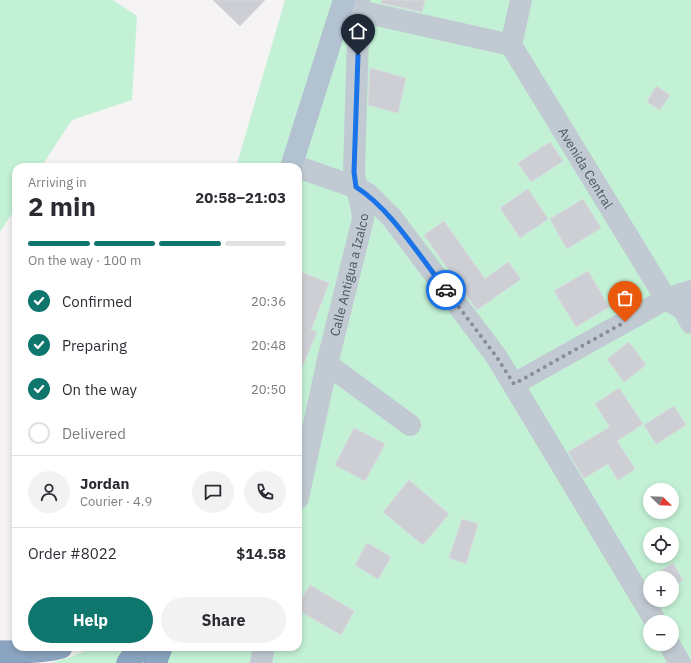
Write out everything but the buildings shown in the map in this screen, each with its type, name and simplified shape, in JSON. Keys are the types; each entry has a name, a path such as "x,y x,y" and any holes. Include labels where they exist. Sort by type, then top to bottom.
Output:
{"highway":[{"path":"0,652 30,651"},
{"path":"128,663 136,651"},
{"path":"155,663 160,651"}],"main road":[{"path":"292,163 354,4"}],"street":[{"path":"354,4 511,45 521,0"},
{"name":"Calle Antigua a Izalco","path":"302,480 363,219 362,206 356,187 354,172 354,4"},
{"name":"Avenida Central","path":"511,45 666,299 683,309 691,323"},
{"path":"302,170 356,187 368,194 392,218 496,356 652,615"},
{"path":"514,384 666,299 691,291"},
{"path":"328,364 410,425"},
{"path":"261,663 263,651"},
{"path":"673,651 680,663"}],"green space":[{"path":"0,0 113,0 137,16 132,100 72,120 44,163 12,163 12,213 0,232"},
{"path":"285,0 691,0 691,663 49,663 68,658 84,651 302,651 302,163 237,163"}],"way so far":[{"path":"446,290 496,356 514,384 625,322"}],"route":[{"path":"358,55 354,172 356,187 368,194 392,218 446,290"}]}
